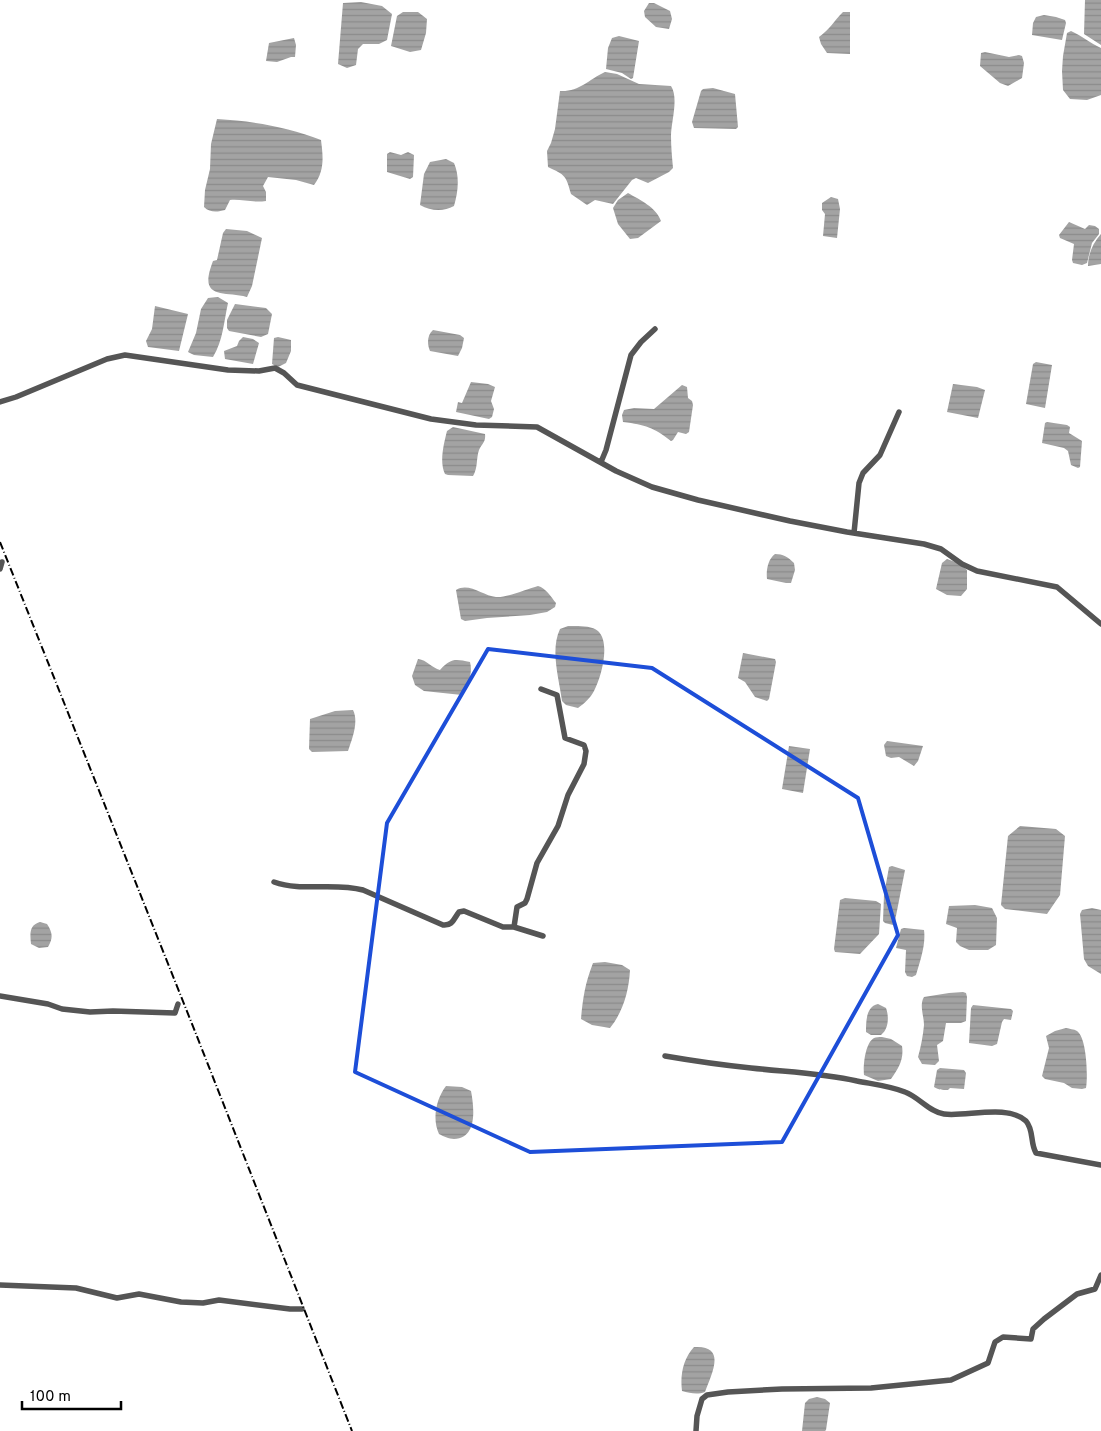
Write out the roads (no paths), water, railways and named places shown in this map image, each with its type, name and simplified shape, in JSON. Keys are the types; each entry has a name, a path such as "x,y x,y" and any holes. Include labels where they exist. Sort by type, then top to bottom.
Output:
{"street":[{"path":"601,462 606,450 631,355 655,329"},
{"path":"0,402 107,359 125,355 228,370 259,371 275,368 284,373 297,386 431,419 476,425 538,428 652,487 679,495 790,520 924,544 941,550 962,564 977,571 1057,587 1101,624"},
{"path":"854,532 854,514 859,482 863,473 880,455 899,412"},
{"path":"0,569 2,562"},
{"path":"514,927 517,907 525,903 527,899 537,863 558,826 568,794 584,764 586,751 584,745 566,738 557,695 542,689"},
{"path":"274,882 284,886 350,886 443,925 448,926 452,924 459,912 464,911 503,927 514,927 543,936"},
{"path":"0,996 48,1004 62,1009 90,1012 114,1010 175,1013 178,1004"},
{"path":"665,1056 850,1079 905,1092 938,1112 946,1114 985,1112 1015,1114 1026,1121 1031,1130 1032,1147 1036,1153 1101,1165"},
{"path":"696,1431 702,1399 707,1395 782,1389 872,1388 951,1380 988,1363 995,1342 1003,1337 1031,1339 1033,1329 1044,1319 1077,1294 1095,1289 1101,1275"},
{"path":"0,1285 76,1288 117,1298 139,1294 181,1302 203,1303 219,1300 290,1310 302,1309"}],"railway":[{"path":"0,542 352,1431"}]}
